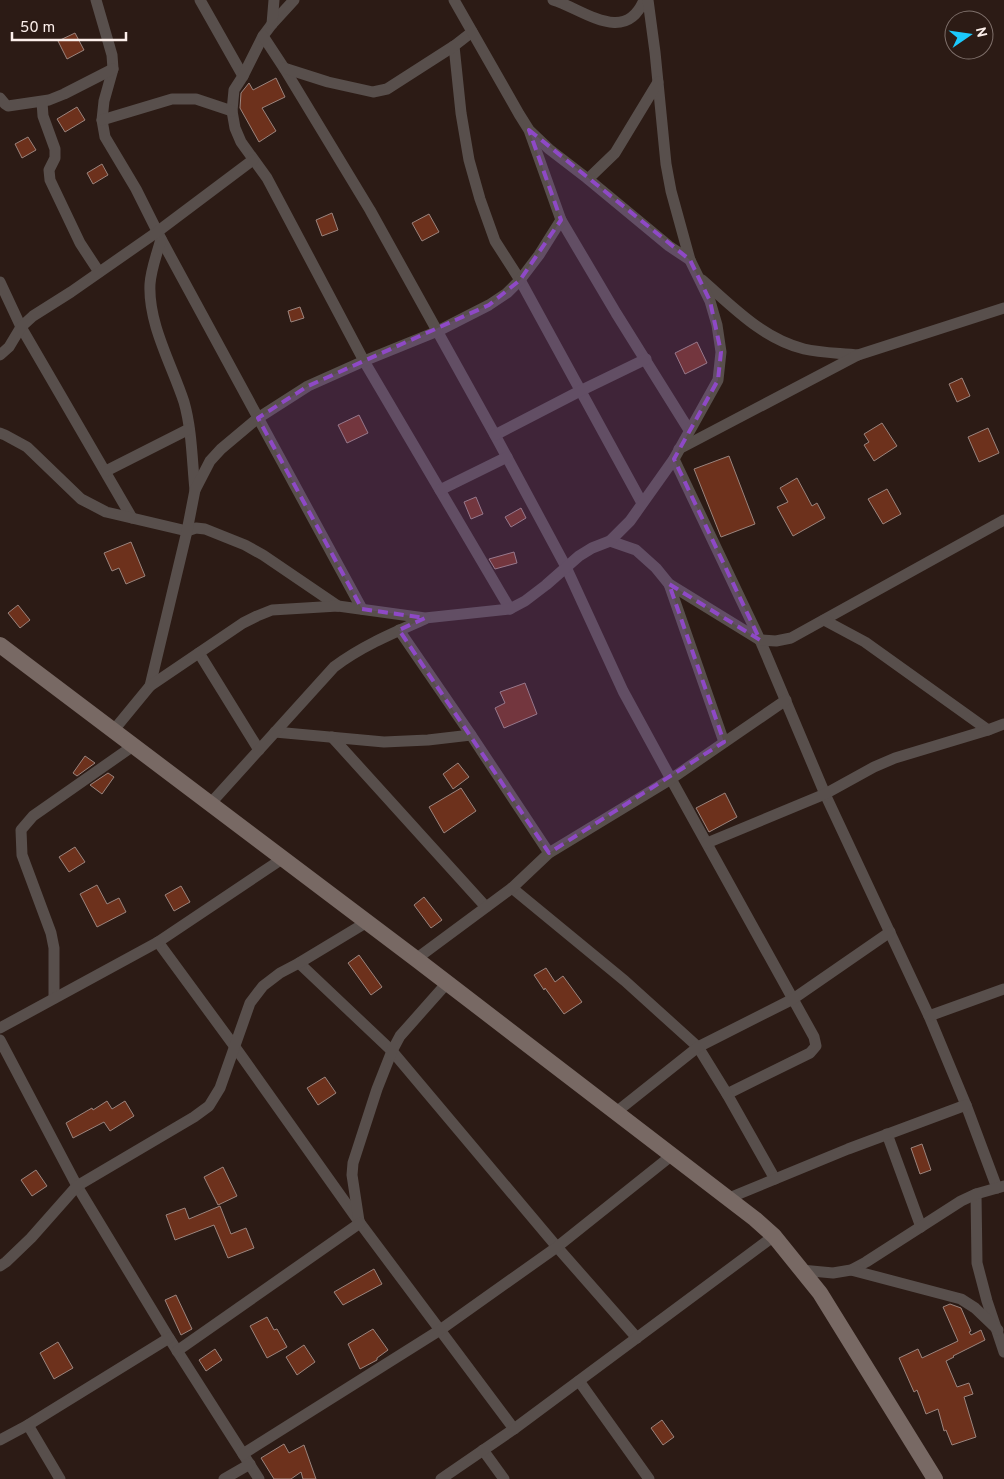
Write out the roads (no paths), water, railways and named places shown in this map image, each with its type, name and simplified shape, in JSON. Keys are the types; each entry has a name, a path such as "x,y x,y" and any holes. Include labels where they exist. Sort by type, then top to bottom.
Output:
{"street":[{"path":"96,0 112,55 113,69 104,101 102,120 105,137 136,189 159,235 362,609"},
{"path":"200,0 243,76"},
{"path":"272,24 274,0"},
{"path":"294,0 263,36 234,90 232,111 235,128 241,142 267,178 364,361 510,609"},
{"path":"454,0 529,130 561,220 616,313 690,430"},
{"path":"553,0 564,2 605,22 621,23 638,12 644,0"},
{"path":"113,731 150,686 256,616 272,610 338,606 425,618 510,609 525,601 579,556 592,548 610,541 630,521 676,455 718,380 721,352 717,325 710,301 690,260 666,164 648,0"},
{"path":"284,68 328,82 373,92 387,89 454,46 472,32"},
{"path":"263,36 370,210 496,435 566,567 623,691 814,1037 816,1046 810,1053 727,1094"},
{"path":"454,46 461,113 469,160 495,241 520,280 642,503"},
{"path":"0,98 8,106 42,102 64,94 113,69"},
{"path":"588,179 615,153 658,81"},
{"path":"102,120 172,99 196,99 232,111"},
{"path":"42,102 43,116 55,149 55,158 49,170 50,180 80,243 98,272"},
{"path":"529,130 549,149 690,260"},
{"path":"0,355 10,347 21,327 32,316 98,272 159,235 253,160"},
{"path":"150,686 195,490 210,461 258,418 308,386 438,330 489,305 520,280 539,255 561,220"},
{"path":"159,235 150,282 150,299 154,318 184,404 189,429 195,490"},
{"path":"698,277 764,332 783,342 805,350 858,355"},
{"path":"0,282 21,327 132,518"},
{"path":"676,455 858,355 1003,311"},
{"path":"496,435 646,359"},
{"path":"106,472 189,429"},
{"path":"0,434 6,435 27,447 80,499 106,512 187,531 196,528 205,529 245,544 338,606"},
{"path":"676,455 760,640 825,794 929,1016 1000,1187 976,1194 961,1201 851,1270 833,1273 802,1270"},
{"path":"440,490 507,457"},
{"path":"610,541 636,550 656,568 669,584 760,640 776,641 791,638 1004,520"},
{"path":"669,584 724,742"},
{"path":"210,804 334,667 369,645 425,618"},
{"path":"824,620 873,647 988,730"},
{"path":"399,630 549,853"},
{"path":"0,645 416,959 671,1156 729,1198 774,1236 820,1293 935,1479"},
{"path":"199,653 259,750"},
{"path":"416,959 512,888 549,853 671,779 786,700"},
{"path":"707,843 825,794 874,767 895,758 1004,724"},
{"path":"275,732 384,742 428,740 471,735"},
{"path":"332,738 486,907"},
{"path":"54,998 54,948 51,933 22,855 21,830 33,816 133,746"},
{"path":"0,1028 158,942 282,859"},
{"path":"512,888 625,981 698,1047 775,1179"},
{"path":"0,1266 31,1238 78,1186 194,1117 209,1106 220,1088 250,1003 263,986 280,973 367,922"},
{"path":"615,1113 698,1047 793,999 890,932"},
{"path":"158,942 360,1223 514,1429"},
{"path":"299,963 392,1051 557,1247 638,1338"},
{"path":"360,1223 352,1175 353,1163 378,1089 392,1051 400,1036 447,983"},
{"path":"929,1016 1004,989"},
{"path":"0,1040 78,1186 177,1351 259,1479"},
{"path":"729,1198 848,1149 966,1105"},
{"path":"887,1134 921,1227"},
{"path":"243,1454 440,1330 557,1247 671,1156"},
{"path":"976,1194 978,1263 987,1301 1004,1352"},
{"path":"177,1351 360,1223"},
{"path":"440,1479 514,1429 774,1236"},
{"path":"851,1270 961,1299 975,1308 998,1330"},
{"path":"0,1440 28,1426 169,1338"},
{"path":"579,1381 649,1479"},
{"path":"28,1426 60,1479"},
{"path":"483,1450 504,1479"},
{"path":"224,1479 250,1464"}]}
